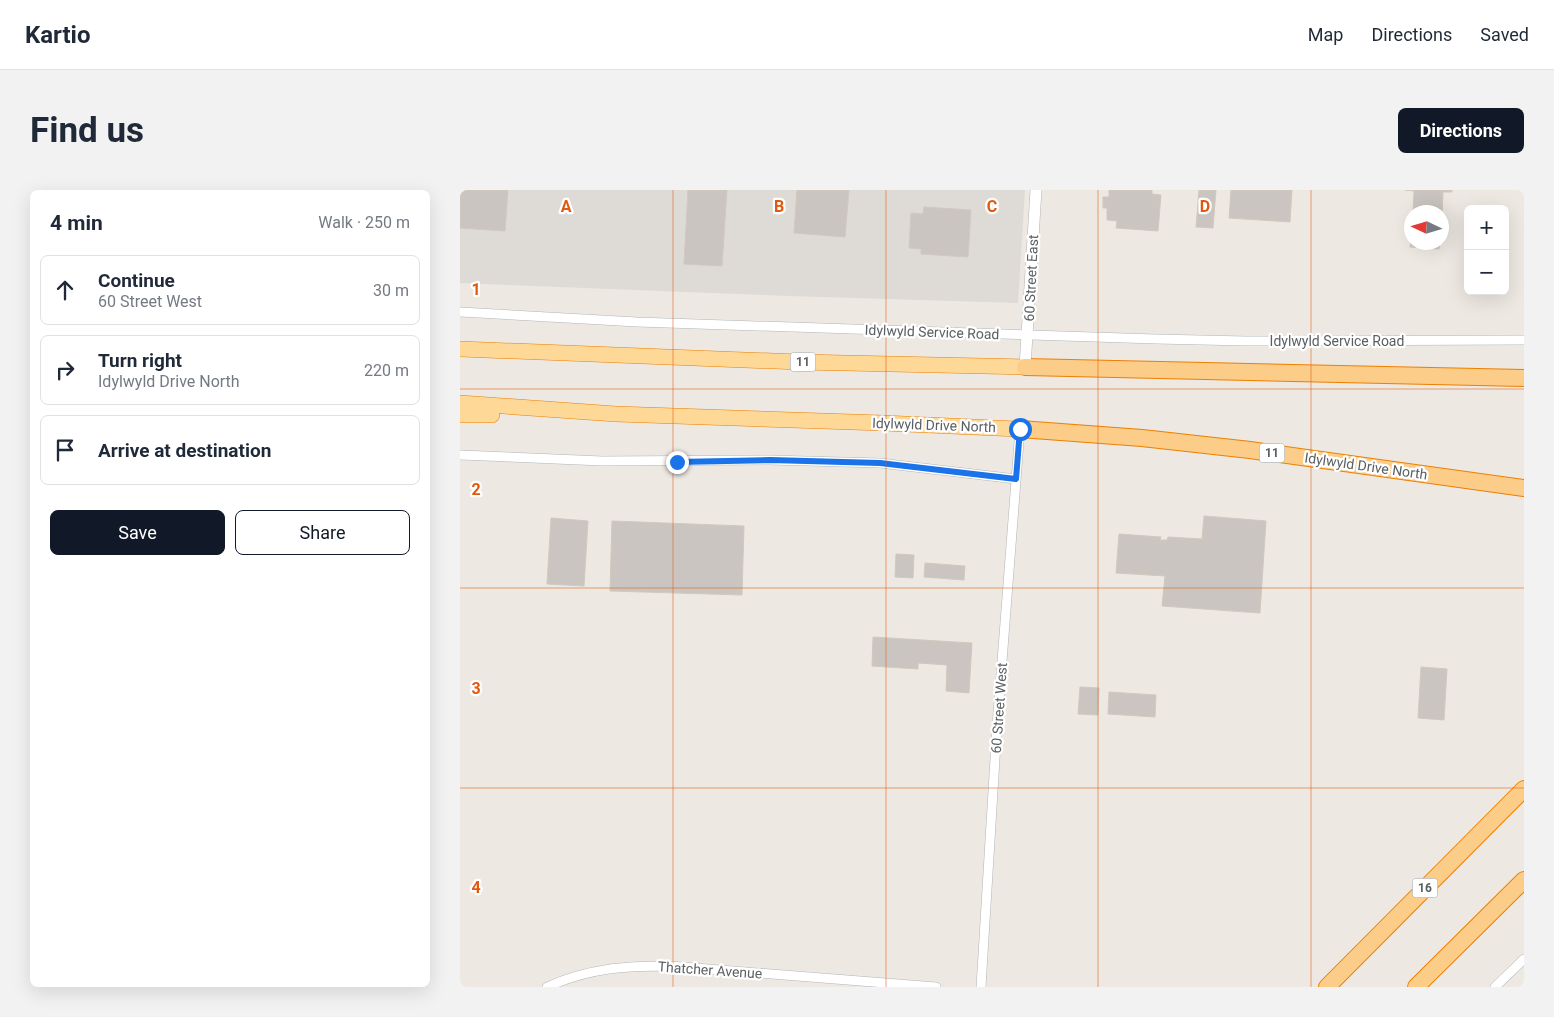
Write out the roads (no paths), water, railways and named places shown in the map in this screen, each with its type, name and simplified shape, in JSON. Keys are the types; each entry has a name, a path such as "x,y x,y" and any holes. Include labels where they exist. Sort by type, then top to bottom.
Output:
{"highway":[{"name":"11","path":"460,349 789,362 1524,378"},
{"name":"Idylwyld Drive North","path":"460,403 616,414 1020,429 1142,438 1250,450 1524,488"},
{"path":"460,415 616,414"},
{"name":"16","path":"1326,987 1524,790"},
{"path":"1416,987 1524,880"}],"street":[{"name":"60 Street East","path":"1025,366 1036,190"},
{"name":"Idylwyld Service Road","path":"460,312 637,322 1246,341 1524,340"},
{"name":"60 Street West","path":"981,987 997,726 1020,429"},
{"path":"460,455 632,462 770,460 880,463 1016,479"},
{"path":"1495,987 1524,959"},
{"name":"Thatcher Avenue","path":"547,987 593,971 628,966 670,966 936,987"}]}
